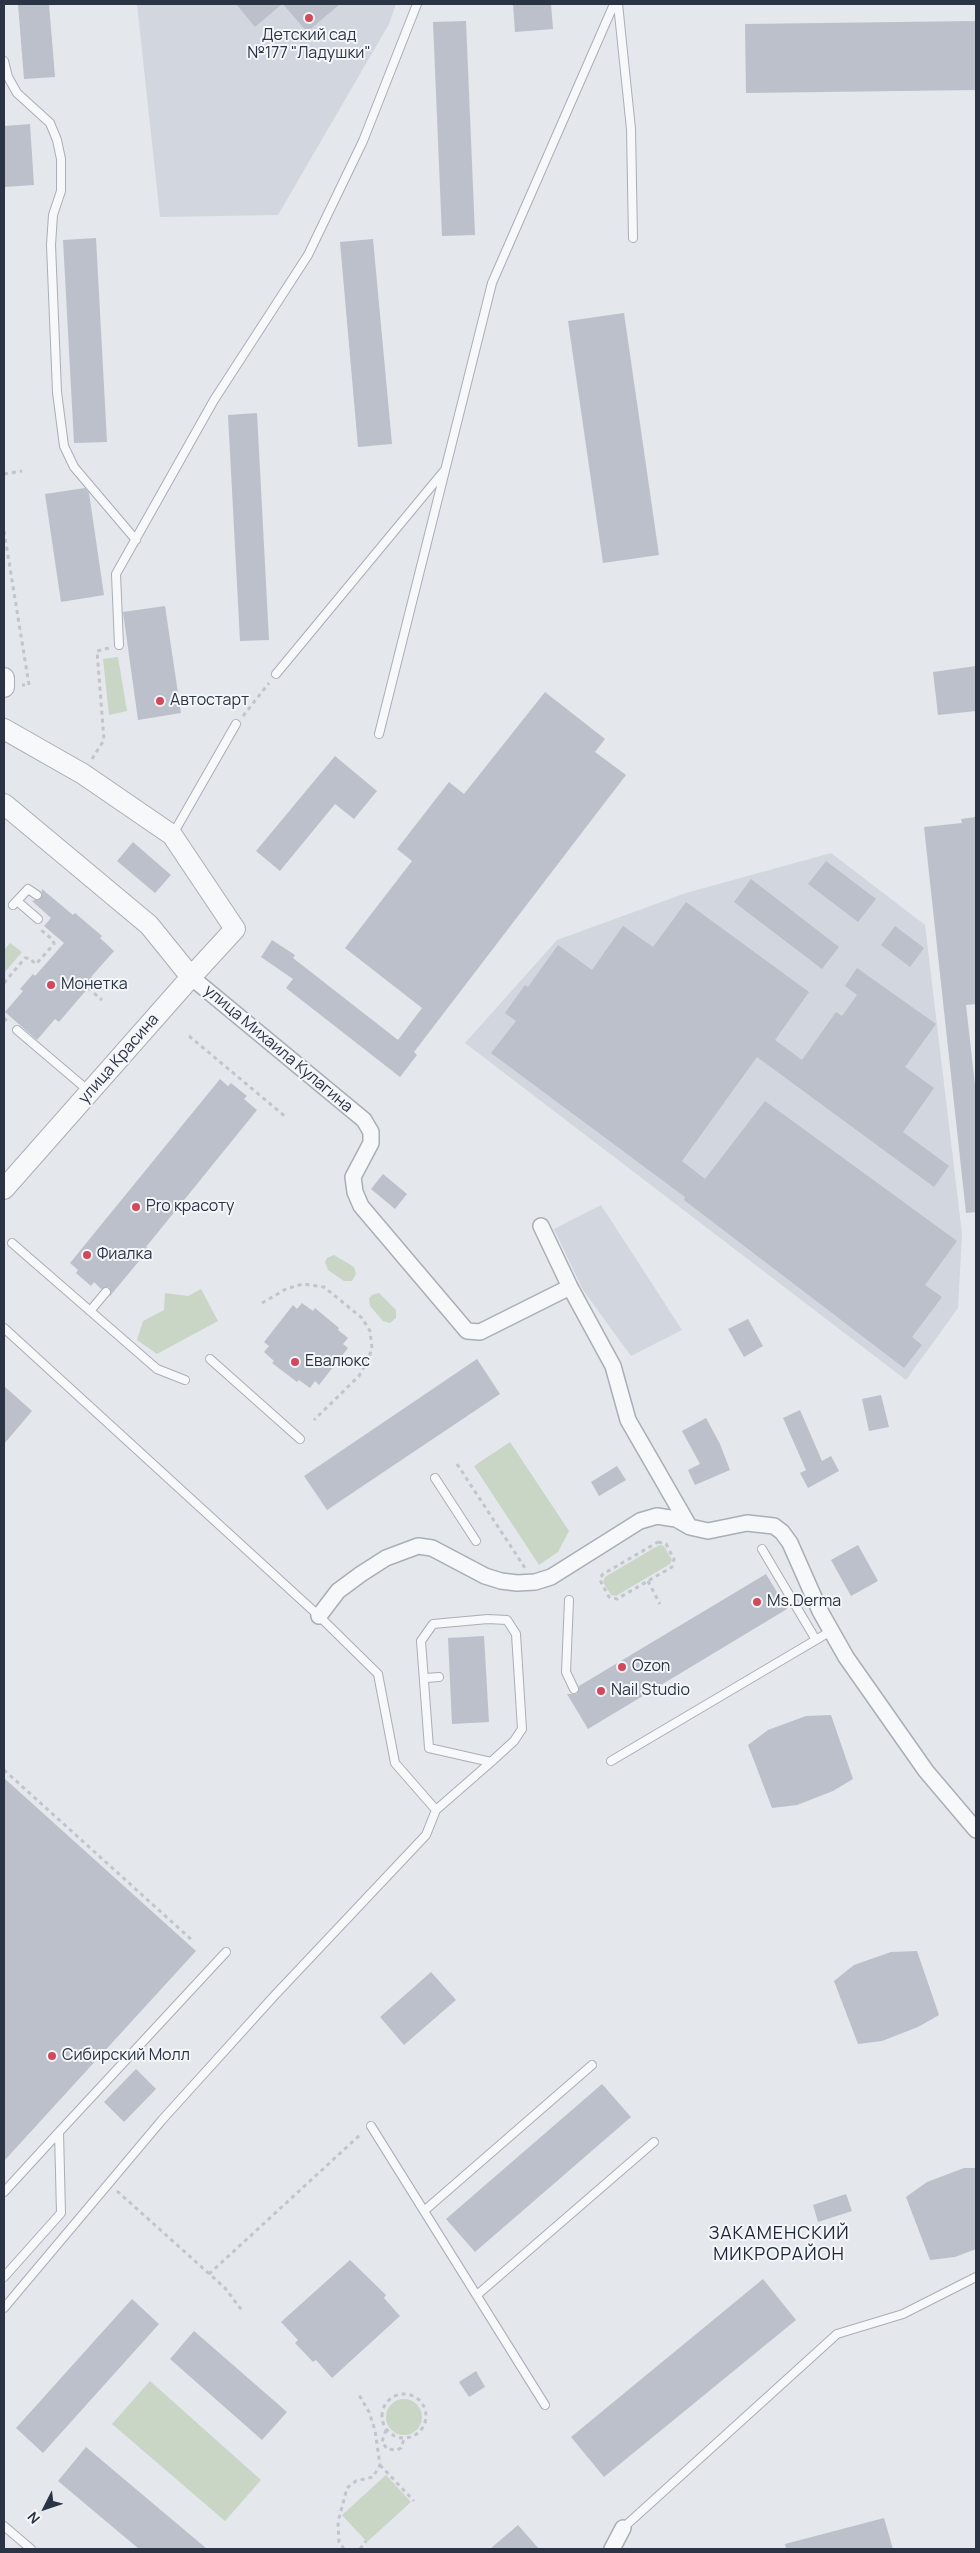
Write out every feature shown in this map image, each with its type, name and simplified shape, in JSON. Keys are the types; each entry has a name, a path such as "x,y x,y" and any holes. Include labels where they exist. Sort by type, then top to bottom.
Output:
{"street":[{"path":"4,729 83,774 172,835"},
{"name":"улица Михаила Кулагина","path":"4,804 149,925 191,977 364,1120 371,1132 371,1143 353,1177 355,1192 361,1206 467,1331 480,1332 570,1287"},
{"name":"улица Красина","path":"4,1189 191,977 235,930 172,835"},
{"path":"542,1226 570,1287 613,1366 628,1420 690,1527"},
{"path":"319,1616 338,1591 361,1574 386,1558 418,1546 432,1548 485,1576 501,1581 535,1582 563,1571 640,1521 657,1516 676,1519 690,1527 708,1531 747,1523 774,1526 782,1532 802,1567 831,1631 846,1657 926,1771 976,1830"},
{"path":"612,2549 624,2528"}],"lane":[{"path":"119,645 116,574 214,400 308,255 363,141 417,4"},
{"path":"379,734 492,283 614,4"},
{"path":"618,4 631,129 633,238"},
{"path":"4,61 8,77 17,93 50,123 59,149 61,191 53,215 51,245 57,392 64,446 74,467 136,540"},
{"path":"276,674 446,470"},
{"path":"172,835 236,724"},
{"path":"37,895 28,889 15,903 38,919"},
{"path":"17,1030 90,1092"},
{"path":"12,1243 157,1369 185,1380"},
{"path":"90,1311 106,1292"},
{"path":"4,1328 319,1616 378,1674 395,1763 436,1810"},
{"path":"210,1359 300,1439"},
{"path":"435,1478 476,1541"},
{"path":"762,1549 816,1640"},
{"path":"569,1600 566,1672 574,1689"},
{"path":"4,2308 162,2120 275,1995 426,1834 436,1810 491,1762 514,1741 522,1729 516,1634 507,1620 488,1619 433,1624 421,1641 426,1678 430,1748 491,1762"},
{"path":"610,1761 831,1631"},
{"path":"426,1678 439,1677"},
{"path":"4,2192 226,1952"},
{"path":"424,2211 592,2065"},
{"path":"371,2126 545,2405"},
{"path":"4,2277 61,2213 59,2132"},
{"path":"477,2295 654,2142"},
{"path":"624,2528 837,2334 903,2314 976,2277"},
{"path":"4,2526 31,2549"}],"path":[{"path":"4,474 22,471"},
{"path":"4,531 29,685 4,684"},
{"path":"104,740 97,651 119,645"},
{"path":"236,724 276,674"},
{"path":"4,983 25,958 29,958 36,964 54,944 53,940 39,928 38,919"},
{"path":"88,988 102,1000"},
{"path":"189,1036 287,1118"},
{"path":"262,1303 303,1284 324,1287 362,1318 370,1332 372,1348 359,1376 314,1420"},
{"path":"457,1464 519,1559"},
{"path":"658,1542 662,1542 675,1563 648,1580 613,1600 609,1597 600,1578 658,1542"},
{"path":"648,1580 660,1604"},
{"path":"4,1770 193,1941"},
{"path":"209,2274 317,2172 371,2126"},
{"path":"117,2191 224,2288 243,2312"},
{"path":"358,2393 372,2420 380,2465 414,2501"},
{"path":"401,2394 418,2399 423,2406 425,2423 414,2436 404,2439 398,2438 386,2430 381,2419 386,2402 401,2394"},
{"path":"372,2420 381,2419"},
{"path":"386,2430 382,2442 387,2449 397,2450 401,2448 404,2439"},
{"path":"344,2549 339,2542 338,2522 347,2488 356,2481 373,2477 380,2465"},
{"path":"360,2549 366,2541"}],"shaded area":[{"path":"137,4 396,4 389,24 278,215 160,217"},
{"path":"831,853 925,925 962,1234 958,1308 906,1380 465,1043 557,940 686,893"},
{"path":"601,1205 682,1330 631,1356 583,1290 554,1229"}],"green space":[{"path":"118,657 127,711 109,715 103,659"},
{"path":"10,943 22,952 4,973 4,950"},
{"path":"334,1255 354,1267 356,1274 352,1281 344,1281 328,1270 325,1262 327,1258"},
{"path":"201,1289 218,1321 157,1354 137,1340 143,1321 164,1310 165,1293 188,1296"},
{"path":"379,1293 396,1310 396,1318 390,1323 383,1321 370,1306 369,1298"},
{"path":"510,1442 569,1531 558,1552 539,1565 474,1466"},
{"path":"659,1545 664,1546 672,1560 670,1564 616,1596 611,1595 603,1582 605,1577"},
{"path":"150,2381 261,2480 225,2521 112,2424"},
{"path":"404,2399 411,2400 417,2404 421,2410 421,2424 417,2430 411,2434 404,2435 397,2434 391,2430 387,2424 386,2417 387,2410 391,2404 397,2400"},
{"path":"386,2475 411,2502 367,2542 342,2515"}],"building":[{"path":"18,4 49,4 55,77 24,79"},
{"name":"Детский сад №177 \"Ладушки\"","path":"236,4 282,4 255,27"},
{"name":"Детский сад №177 \"Ладушки\"","path":"283,4 340,4 307,32"},
{"path":"513,4 551,4 553,29 515,32"},
{"path":"466,21 475,235 442,236 433,22"},
{"path":"976,21 976,90 746,93 745,24"},
{"path":"30,124 34,185 4,187 4,126"},
{"path":"96,238 107,442 74,443 63,240"},
{"path":"373,239 392,444 358,447 340,242"},
{"path":"624,313 659,555 603,563 568,321"},
{"path":"257,413 269,640 240,641 228,415"},
{"path":"85,488 89,493 104,595 61,602 45,494"},
{"path":"165,606 181,713 138,720 123,612"},
{"path":"976,666 976,711 938,715 933,672"},
{"path":"545,692 605,739 595,752 626,775 414,1052 417,1055 400,1077 286,988 293,979 261,957 272,940 295,955 293,958 398,1040 422,1008 345,948 412,861 397,849 449,782 464,794"},
{"path":"335,756 377,791 354,819 335,804 280,871 256,851"},
{"path":"976,817 976,1004 966,1005 976,1094 976,1212 966,1213 924,827 962,823 961,819"},
{"path":"133,842 171,875 155,893 117,861"},
{"path":"826,861 876,899 858,922 808,884"},
{"path":"751,879 839,947 822,969 734,902"},
{"path":"42,889 102,936 100,938 114,951 91,977 95,980 59,1022 55,1019 37,1040 5,1012 23,991 20,989 33,974 35,976 64,943 44,926 51,918 32,901 41,898"},
{"path":"686,902 809,992 775,1040 802,1060 836,1012 842,1016 857,995 845,986 857,968 936,1024 905,1067 934,1088 903,1132 949,1166 934,1187 757,1057 682,1161 705,1179 765,1101 957,1241 925,1285 942,1297 912,1337 922,1345 904,1368 684,1200 685,1197 491,1053 516,1021 505,1013 525,985 528,987 558,945 592,970 623,926 653,947"},
{"path":"895,926 924,948 910,967 881,945"},
{"path":"220,1079 228,1086 231,1083 247,1096 244,1099 257,1110 146,1247 149,1249 110,1296 109,1287 101,1289 94,1282 91,1286 76,1273 78,1270 70,1263"},
{"path":"383,1174 407,1194 395,1209 371,1189"},
{"path":"302,1303 313,1311 315,1308 348,1338 343,1344 348,1348 319,1385 315,1381 310,1388 299,1380 297,1382 272,1363 274,1361 264,1352 269,1346 264,1342 293,1305 297,1309"},
{"path":"748,1319 763,1346 744,1357 728,1329"},
{"path":"477,1359 500,1394 327,1510 304,1476"},
{"path":"4,1386 32,1411 4,1444"},
{"path":"881,1395 889,1427 869,1431 862,1399"},
{"path":"800,1410 822,1461 831,1456 839,1471 808,1488 800,1473 806,1470 783,1418"},
{"path":"706,1418 720,1444 730,1470 695,1485 688,1470 700,1464 682,1431"},
{"path":"617,1466 626,1480 599,1496 591,1482"},
{"path":"858,1545 878,1581 851,1596 831,1560"},
{"path":"766,1574 787,1609 588,1729 567,1694 577,1694 579,1686"},
{"path":"484,1636 489,1722 452,1724 448,1638"},
{"path":"831,1715 853,1779 833,1791 797,1805 772,1808 748,1745 768,1730 806,1716"},
{"name":"Сибирский Молл","path":"4,1778 196,1951 4,2161"},
{"path":"917,1951 939,2015 918,2027 882,2041 858,2044 834,1981 854,1965 891,1952"},
{"path":"431,1972 456,2000 404,2045 380,2017"},
{"path":"136,2069 156,2089 124,2122 104,2102"},
{"path":"602,2084 631,2117 475,2252 446,2219"},
{"path":"964,2168 976,2168 976,2249 955,2257 930,2260 906,2197 927,2182"},
{"path":"846,2194 852,2211 818,2222 813,2205"},
{"path":"350,2260 386,2295 384,2298 400,2316 332,2378 316,2360 313,2362 295,2343 298,2340 281,2322"},
{"path":"763,2279 796,2320 604,2477 571,2437"},
{"path":"132,2299 159,2324 43,2453 16,2428"},
{"path":"194,2331 287,2412 262,2440 170,2359"},
{"path":"476,2371 485,2387 469,2397 459,2382"},
{"path":"86,2447 207,2549 139,2549 58,2481"},
{"path":"884,2518 893,2549 786,2549 785,2544"},
{"path":"518,2525 539,2549 490,2549"}],"place":[{"name":"Детский сад №177 \"Ладушки\"","path":"309,18"},
{"name":"Автостарт","path":"160,701"},
{"name":"Монетка","path":"51,985"},
{"name":"Pro красоту","path":"136,1207"},
{"name":"Фиалка","path":"87,1255"},
{"name":"Евалюкс","path":"295,1362"},
{"name":"Ms.Derma","path":"757,1602"},
{"name":"Ozon","path":"622,1667"},
{"name":"Nail Studio","path":"601,1691"},
{"name":"Сибирский Молл","path":"52,2056"}],"district":[{"name":"ЗАКАМЕНСКИЙ МИКРОРАЙОН","path":"779,2244"}]}
